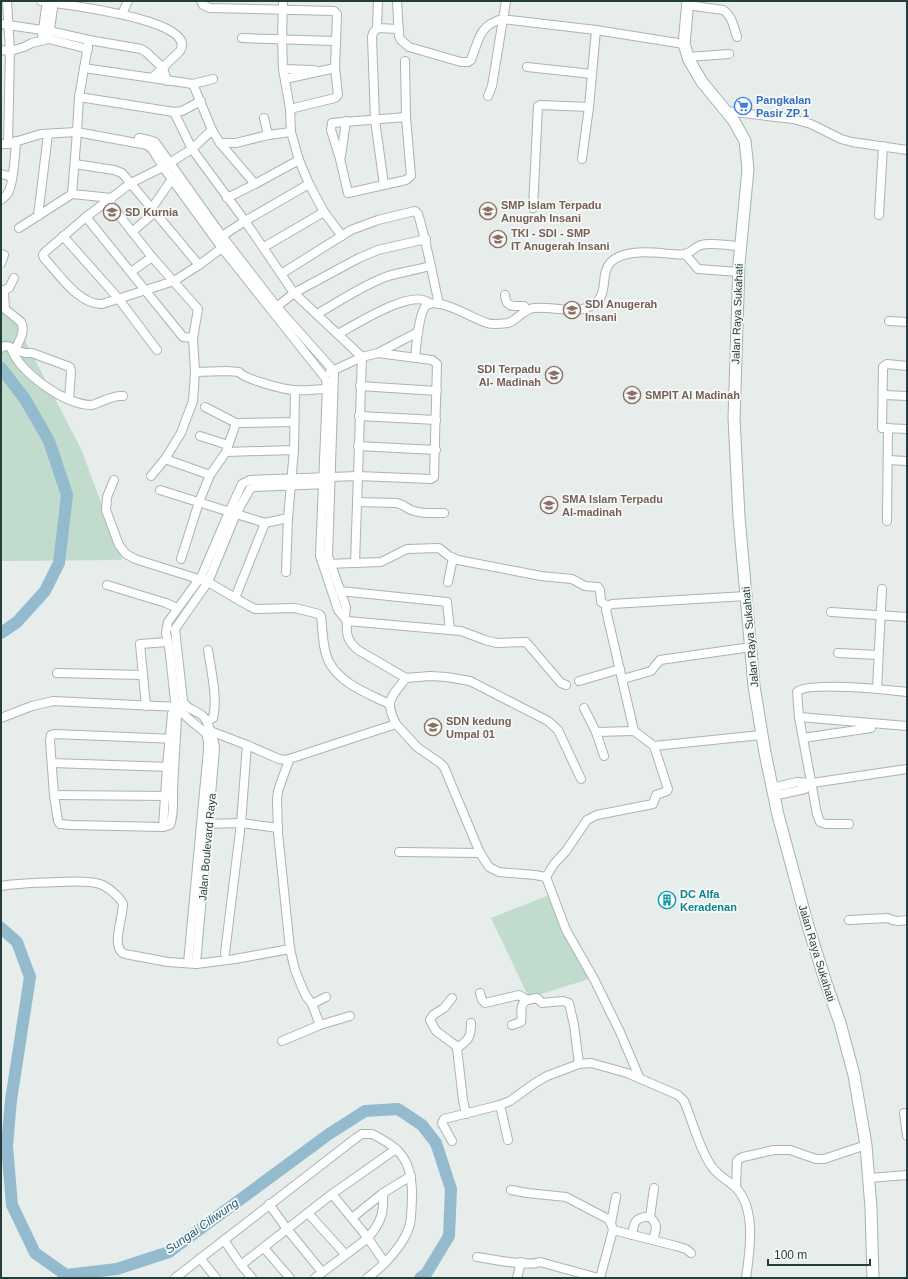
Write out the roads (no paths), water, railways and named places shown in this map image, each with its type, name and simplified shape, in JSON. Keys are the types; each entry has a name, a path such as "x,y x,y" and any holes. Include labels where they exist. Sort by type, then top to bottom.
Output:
{"main road":[{"name":"Jalan Raya Sukahati","path":"688,3 684,44 688,57 702,82 741,133 745,141 747,153 748,169 740,246 734,418 739,517 754,686 761,735 772,792 808,926 850,1055 866,1145 869,1178 873,1278"}],"street":[{"path":"7,1 4,24 10,51 4,144 37,134 77,130 155,142 172,179 219,238"},
{"path":"122,14 128,1"},
{"path":"200,1 203,5 210,8 336,12 338,16 335,41 335,68 339,93 337,97 290,109"},
{"path":"284,1 282,39 283,69 290,109 292,132 299,160 309,184 324,212 342,236"},
{"path":"378,1 377,28 372,37 375,120 384,185"},
{"path":"397,1 399,36 401,40 409,47 460,62 471,60 484,28 492,22 502,19 596,30 684,44"},
{"path":"488,96 492,86 506,1"},
{"path":"46,35 48,2 122,14 160,25 168,29 181,40 182,46 180,51 152,78"},
{"path":"688,3 727,12 737,37"},
{"path":"4,24 46,35 88,49"},
{"path":"377,28 399,29"},
{"path":"582,159 589,107 596,30"},
{"path":"1,50 10,51 24,48 46,35 89,40 141,49 163,68 167,80"},
{"path":"242,38 335,41"},
{"path":"72,194 79,97 89,40"},
{"path":"688,57 729,54"},
{"path":"405,61 406,117 411,176 408,179 348,193 331,127 334,122 406,117"},
{"path":"527,67 592,74"},
{"path":"84,68 193,84 213,79"},
{"path":"285,79 335,68"},
{"path":"283,69 324,70"},
{"path":"193,84 212,130 220,143 255,184"},
{"path":"79,97 174,112 201,101"},
{"path":"533,208 538,106 589,107"},
{"path":"725,111 793,119 811,124 841,139 852,142 907,150"},
{"path":"174,112 192,148 264,247 280,274 294,293 362,357"},
{"path":"264,118 268,135"},
{"path":"340,159 346,121"},
{"path":"212,130 192,148 166,165 132,183 86,217 43,255 74,292 86,300 96,304 102,304 174,281 200,265 225,246"},
{"path":"220,143 236,143 268,135 292,132"},
{"path":"38,216 48,134"},
{"path":"1,200 7,194 12,177 16,141"},
{"path":"879,215 883,146"},
{"path":"227,198 299,160"},
{"path":"75,164 118,171 125,175 200,265"},
{"path":"166,165 219,238 326,379 328,556 346,607 346,631 351,644 358,650 406,678 430,676 470,681 548,721 558,730 581,778"},
{"path":"1,174 12,177"},
{"path":"132,232 153,210 172,179"},
{"path":"219,238 245,221 309,184"},
{"path":"19,228 72,194 110,200 132,232 198,309 193,338 195,372 193,401 178,438 165,460 151,476"},
{"path":"280,274 351,230 372,222 413,211 417,212 418,214 426,239 438,304"},
{"path":"264,247 324,212"},
{"path":"86,217 183,338 193,338"},
{"path":"64,236 118,298 157,350"},
{"path":"274,309 294,293 370,253 388,247 426,239"},
{"path":"415,358 418,332 424,308 430,304 438,304 493,324 510,322 524,312 534,308 580,309 593,305 601,298 608,265 620,255 633,253 686,254 697,246 704,244 740,246"},
{"path":"1,254 4,255 1,263"},
{"path":"686,254 698,269 739,272"},
{"path":"131,272 152,256"},
{"path":"317,314 378,280 430,266"},
{"path":"14,278 9,288 1,291 4,294 5,309 22,325 23,331 13,349 17,361 26,371 56,393 69,399 92,406 118,395 123,396"},
{"path":"505,295 508,304 512,306 524,306 524,312"},
{"path":"338,334 381,311 402,302 419,299 427,301 430,304"},
{"path":"274,309 333,370 334,374 327,481 320,556 338,610 346,619 466,632 491,642 526,642 561,683 566,685"},
{"path":"889,321 907,322"},
{"path":"324,375 362,357 378,353 418,332"},
{"path":"1,348 4,346 25,353 32,353 70,367 69,399"},
{"path":"171,645 178,623 208,582 242,484 247,481 327,481 358,476 431,479 435,475 437,364 432,360 378,353"},
{"path":"355,562 362,357"},
{"path":"907,366 887,364 884,366 882,428 907,429"},
{"path":"195,372 227,370 239,372 242,376 255,380 294,390 327,389"},
{"path":"360,386 437,391"},
{"path":"286,572 288,518 294,450 294,390"},
{"path":"883,395 907,396"},
{"path":"205,407 236,423 294,422"},
{"path":"359,416 436,420"},
{"path":"181,559 210,475 227,449 236,423"},
{"path":"888,428 888,521"},
{"path":"200,436 227,449 294,450"},
{"path":"358,446 436,450"},
{"path":"165,460 210,475"},
{"path":"888,460 907,461"},
{"path":"114,480 106,497 106,510 119,545 126,554 135,560 208,582 255,608 295,608 320,615 325,650 333,668 348,683 389,704"},
{"path":"160,490 264,523 288,518"},
{"path":"358,502 396,503 419,513 444,513"},
{"path":"232,513 202,575 177,608 170,619 166,630 171,645 178,707 191,721 208,732 247,745 279,760 289,760 396,724"},
{"path":"235,598 264,523"},
{"path":"322,564 381,562 407,549 436,547 442,549 453,558 499,569 541,576 572,579 585,586 598,587 600,590 601,602 608,606"},
{"path":"448,582 453,558"},
{"path":"107,585 166,603 177,608"},
{"path":"877,690 882,589"},
{"path":"340,591 447,602 450,630"},
{"path":"608,606 612,604 746,596"},
{"path":"608,606 606,610 634,731"},
{"path":"831,612 907,617"},
{"path":"170,619 178,623"},
{"path":"146,706 140,644 171,645"},
{"path":"623,679 650,670 660,660 751,647"},
{"path":"1,718 32,706 53,701 146,706 185,706 203,716 207,721 213,718 214,712 214,695 208,650"},
{"path":"838,653 878,655"},
{"path":"579,681 620,669"},
{"path":"58,673 143,675"},
{"path":"406,678 391,698 389,704 389,708 396,724 417,747 437,761 444,768 480,853 489,867 499,872 546,877"},
{"path":"849,824 826,824 820,822 817,814 796,694 798,690 824,686 907,692"},
{"path":"173,739 54,734 51,736 54,795 57,818 60,824 168,827 171,824 169,796 173,739 172,715 178,707"},
{"path":"584,708 596,732 604,756"},
{"path":"800,717 888,726 907,726"},
{"name":"Jalan Boulevard Raya","path":"192,964 205,824 216,749 214,741 208,732 207,721"},
{"path":"803,738 888,726"},
{"path":"546,877 554,864 566,852 587,820 597,815 653,804 656,795 667,791 668,786 654,746 634,731 596,732"},
{"path":"654,746 761,735"},
{"path":"224,953 240,823 247,745"},
{"path":"289,760 278,791 277,800 278,828 290,949 295,970 306,996 312,1004 320,1026"},
{"path":"52,763 171,767"},
{"path":"772,792 797,782 812,783 907,769"},
{"path":"54,795 169,796"},
{"path":"205,824 240,823 278,828"},
{"path":"399,852 480,853"},
{"path":"546,877 566,930 594,979 620,1032 640,1079"},
{"path":"1,886 31,882 73,881 100,884 120,899 123,904 117,940 118,947 121,952 168,962 192,964 235,959 290,949"},
{"path":"849,920 888,918 898,921 907,920"},
{"path":"480,993 482,1000 485,1003 519,995 527,1000"},
{"path":"312,1004 326,997"},
{"path":"452,998 444,1008 433,1015 430,1020 436,1031 457,1048 466,1114"},
{"path":"512,1026 521,1022 521,1005 524,1001 537,998 542,1003 564,1001 569,1003 574,1025 579,1064"},
{"path":"282,1041 350,1016"},
{"path":"457,1048 468,1040 470,1036 471,1023"},
{"path":"452,1141 442,1121 444,1119 500,1105 510,1101 541,1080 579,1064 591,1063 627,1073 674,1093 681,1098 710,1165 736,1188 746,1202 749,1217 750,1236 746,1278"},
{"path":"500,1105 508,1140"},
{"path":"904,1113 907,1136"},
{"path":"178,1277 269,1204 356,1138 362,1134 372,1134 396,1149 406,1162 411,1176 412,1206 410,1225 404,1237 385,1263 367,1278"},
{"path":"736,1188 737,1161 744,1157 774,1150 790,1150 816,1159 824,1159 866,1145"},
{"path":"241,1265 332,1194 396,1149"},
{"path":"869,1178 907,1175"},
{"path":"352,1218 383,1193 411,1176"},
{"path":"650,1217 654,1188"},
{"path":"511,1190 527,1193 566,1196 608,1219 612,1226 632,1234 676,1246 691,1252"},
{"path":"315,1278 368,1238 375,1230 384,1208 383,1193"},
{"path":"332,1194 368,1238 385,1263"},
{"path":"477,1257 521,1262 540,1262 599,1278 612,1226 616,1197"},
{"path":"269,1204 322,1272"},
{"path":"308,1213 345,1254"},
{"path":"632,1234 636,1220 650,1217 657,1226 653,1240"},
{"path":"224,1240 252,1278"},
{"path":"264,1248 290,1278"},
{"path":"200,1258 216,1278"},
{"path":"516,1278 521,1262"}],"waterway":[{"name":"Sungai Ciliwung","path":"1,368 25,399 49,441 67,495 59,563 45,591 17,622 1,633"},
{"name":"Sungai Ciliwung","path":"1,928 17,942 30,977 11,1100 7,1146 12,1205 35,1253 66,1275 117,1269 169,1252 329,1134 365,1111 398,1109 422,1125 436,1143 451,1189 449,1236 426,1274 420,1278"}],"place":[{"name":"Pangkalan Pasir ZP 1","path":"743,106"},
{"name":"SMP Islam Terpadu Anugrah Insani","path":"488,211"},
{"name":"SD Kurnia","path":"112,212"},
{"name":"TKI - SDI - SMP IT Anugerah Insani","path":"498,239"},
{"name":"SDI Anugerah Insani","path":"572,310"},
{"name":"SDI Terpadu Al- Madinah","path":"554,375"},
{"name":"SMPIT Al Madinah","path":"632,395"},
{"name":"SMA Islam Terpadu Al-madinah","path":"549,505"},
{"name":"SDN kedung Umpal 01","path":"433,727"},
{"name":"DC Alfa Keradenan","path":"667,900"}]}
